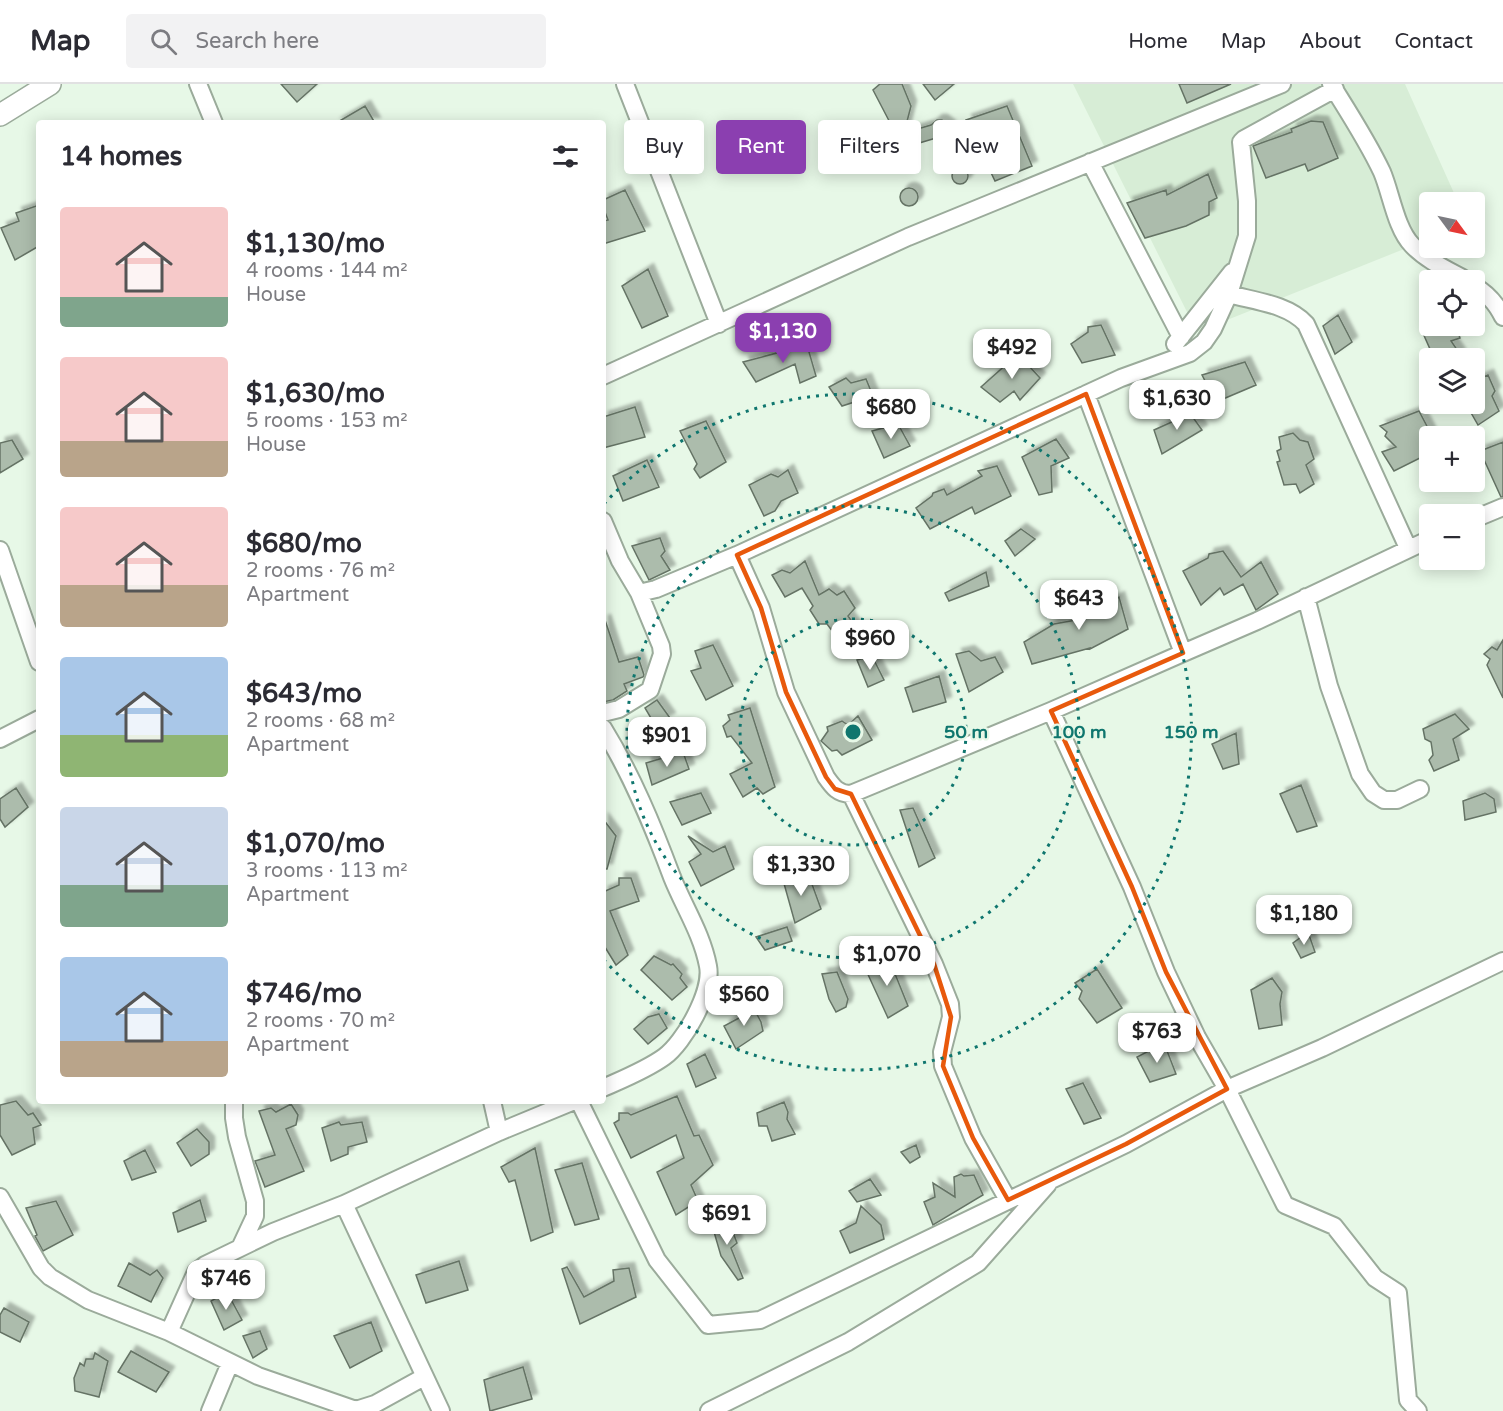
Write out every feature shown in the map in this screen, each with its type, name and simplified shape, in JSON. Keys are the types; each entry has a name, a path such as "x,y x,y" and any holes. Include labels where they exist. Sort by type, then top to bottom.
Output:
{"main road":[{"path":"0,115 50,84"}],"street":[{"path":"198,84 213,120"},
{"path":"625,84 719,324"},
{"path":"606,375 908,237 1282,84"},
{"path":"639,593 656,589 737,555 1086,394 1190,353 1204,342 1213,329 1229,294 1247,236 1247,201 1241,142 1333,87 1382,172 1402,228 1410,243 1449,270"},
{"path":"1090,162 1181,337"},
{"path":"1159,364 1240,262"},
{"path":"1485,292 1496,304 1503,317"},
{"path":"1229,294 1287,309 1298,315 1306,324 1408,548"},
{"path":"1086,394 1183,653"},
{"path":"1485,514 1503,507"},
{"path":"606,527 620,561 639,593 661,646 662,654 654,684 650,690 618,709 606,712"},
{"path":"737,555 761,608 786,692 826,777 835,789 843,794 851,794 1183,653 1419,544"},
{"path":"0,550 36,653"},
{"path":"1306,597 1329,686 1360,774 1373,793 1384,800 1397,800 1420,789"},
{"path":"1051,711 1132,887 1166,972 1197,1037 1227,1089 1285,1205 1334,1226 1375,1278 1398,1293 1408,1400 1418,1411"},
{"path":"0,739 36,721"},
{"path":"606,734 648,817 701,941 709,968 708,986 701,1006 666,1056 606,1086"},
{"path":"851,794 934,964 950,1004 951,1017 942,1052 943,1066 973,1138 1008,1200"},
{"path":"580,1104 657,1260 708,1325 760,1320 1126,1144 1227,1089 1322,1048 1503,961"},
{"path":"234,1104 237,1137 255,1201 255,1216 240,1248"},
{"path":"493,1104 499,1132"},
{"path":"169,1332 196,1272 206,1265 273,1232 344,1204 499,1132 567,1104"},
{"path":"709,1411 848,1342 978,1263 1052,1179"},
{"path":"0,1197 41,1268 50,1277 88,1300 169,1332 258,1376 356,1410 375,1404 424,1377"},
{"path":"344,1204 441,1411"},
{"path":"210,1411 230,1363"}],"highlighted area":[{"path":"1086,394 1183,653 1051,711 1132,887 1166,972 1227,1089 1126,1144 1008,1200 973,1138 943,1066 951,1017 934,964 851,794 835,789 826,777 786,692 761,608 737,555"}],"shaded area":[{"path":"1073,84 1405,84 1454,192 1419,192 1419,243 1197,332"}],"building":[{"path":"281,84 317,84 297,102"},
{"path":"880,84 902,84 911,106 907,120 889,120 873,90"},
{"path":"923,84 954,84 935,100"},
{"path":"1179,84 1231,84 1187,103"},
{"path":"365,106 373,120 341,120"},
{"path":"1007,106 1013,120 966,120"},
{"path":"1311,121 1323,122 1338,158 1308,171 1305,164 1266,178 1253,146 1292,132 1291,129"},
{"path":"933,123 933,139 921,142 921,128"},
{"path":"1020,137 1032,166 1020,171"},
{"path":"953,174 967,174 967,179 960,184 952,176"},
{"path":"992,174 1012,174 995,181"},
{"path":"1208,174 1217,198 1209,202 1209,215 1186,226 1145,238 1127,203 1166,190 1167,195"},
{"path":"909,188 917,193 918,197 913,205 909,206 901,201 900,197 905,189"},
{"path":"625,190 645,231 606,243 606,220 608,220 606,199"},
{"path":"36,206 36,248 15,260 1,228 19,221 16,213"},
{"path":"648,269 668,316 642,328 622,286"},
{"path":"1338,315 1352,342 1335,354 1323,326"},
{"path":"1101,325 1115,355 1082,363 1071,344 1088,332 1088,327"},
{"path":"1424,336 1459,336 1460,338 1451,341 1456,348 1430,348"},
{"path":"807,345 816,376 800,383 795,364 756,382 743,362"},
{"path":"1018,354 1040,378 1020,400 1014,391 1000,402 981,387"},
{"path":"1245,362 1256,385 1216,402 1202,375"},
{"path":"1488,375 1495,391 1492,396 1499,411 1478,425 1472,414 1485,414 1485,376"},
{"path":"846,378 851,383 866,379 873,396 842,406 829,387"},
{"path":"635,407 645,437 606,447 606,416"},
{"path":"1187,409 1202,430 1162,454 1154,430 1174,421 1174,417"},
{"path":"1419,411 1427,426 1419,426 1419,458 1394,471 1382,452 1396,447 1385,436 1387,432 1380,426"},
{"path":"706,421 726,462 700,478 694,469 697,464 680,431"},
{"path":"898,424 910,446 884,458 872,431"},
{"path":"1293,433 1300,440 1308,442 1314,459 1306,465 1314,484 1300,493 1296,484 1284,485 1277,462 1280,461 1277,451 1281,449 1279,437"},
{"path":"1056,439 1069,458 1051,466 1052,492 1039,495 1022,457"},
{"path":"12,440 23,459 0,473 0,443"},
{"path":"1503,442 1503,497 1485,462 1485,449"},
{"path":"647,460 659,487 623,501 613,476"},
{"path":"997,466 1011,496 975,514 972,507 930,529 916,508 933,493 944,489 947,495 982,476 978,471"},
{"path":"788,470 798,493 781,501 775,511 764,516 749,485 771,474 778,477"},
{"path":"1021,529 1035,539 1015,556 1005,541"},
{"path":"660,538 665,551 661,556 670,570 649,580 632,546"},
{"path":"1223,551 1241,577 1261,562 1278,594 1256,610 1243,584 1224,595 1220,588 1201,605 1183,571 1208,558 1209,554"},
{"path":"805,561 819,595 829,589 837,595 844,591 855,608 848,616 855,626 839,640 827,624 819,624 810,610 813,606 802,588 785,597 772,575 782,570 790,573"},
{"path":"986,572 989,586 949,601 945,593"},
{"path":"1100,590 1104,605 1119,597 1128,629 1090,649 1032,664 1024,642 1054,624 1082,619 1080,614 1090,610 1089,593"},
{"path":"606,623 619,662 638,657 644,675 624,684 627,691 613,700 606,701"},
{"path":"1503,640 1503,698 1487,665 1490,659 1484,654 1492,647 1497,650"},
{"path":"713,645 733,686 706,700 691,671 701,668 695,651"},
{"path":"969,651 981,661 995,657 1003,672 969,692 956,654"},
{"path":"872,656 884,680 868,687 857,660"},
{"path":"939,676 946,702 913,712 905,688"},
{"path":"657,700 670,718 655,725 645,708"},
{"path":"750,708 775,787 763,794 757,788 743,797 730,774 752,763 731,736 727,737 723,726 730,720 728,715"},
{"path":"1455,714 1469,729 1453,739 1459,760 1434,771 1429,760 1433,755 1431,742 1425,739 1423,729"},
{"path":"858,716 872,740 842,755 837,750 832,751 821,741 828,731 827,727 842,721 848,725"},
{"path":"1236,733 1239,764 1223,769 1212,744"},
{"path":"683,752 689,769 652,785 646,763"},
{"path":"1301,785 1317,826 1297,832 1280,794"},
{"path":"16,788 28,807 5,827 0,819 0,799"},
{"path":"701,793 711,813 682,825 670,802"},
{"path":"1485,793 1494,799 1496,812 1465,820 1463,801"},
{"path":"913,808 935,858 919,867 900,810"},
{"path":"606,823 616,836 606,869"},
{"path":"688,836 713,852 725,846 734,869 701,886 689,862 701,854"},
{"path":"795,876 801,879 809,876 821,909 795,923 783,880"},
{"path":"619,878 631,878 639,901 610,911 628,955 616,965 606,949 606,891 619,885"},
{"path":"787,927 792,941 765,950 756,937"},
{"path":"1308,932 1315,952 1301,958 1293,943"},
{"path":"654,956 673,964 682,974 680,978 687,987 672,1000 641,970"},
{"path":"889,959 908,1006 888,1018 865,968"},
{"path":"1097,969 1122,1008 1097,1023 1079,999 1082,991 1075,983"},
{"path":"837,972 848,999 846,1007 836,1012 829,999 822,974"},
{"path":"1272,978 1282,992 1280,1004 1282,1025 1259,1029 1251,990"},
{"path":"752,1005 763,1031 736,1049 724,1026 739,1018 738,1011"},
{"path":"659,1014 667,1028 648,1044 634,1029 648,1017"},
{"path":"1164,1043 1176,1074 1150,1082 1137,1057"},
{"path":"705,1054 716,1078 696,1087 687,1064"},
{"path":"1083,1083 1101,1118 1084,1124 1066,1089"},
{"path":"677,1096 694,1136 699,1135 713,1165 691,1185 698,1201 676,1215 657,1172 684,1158 676,1135 631,1158 614,1123 619,1120 619,1113 631,1115"},
{"path":"16,1101 28,1115 33,1113 41,1125 33,1128 35,1144 12,1155 0,1135 0,1105"},
{"path":"784,1102 788,1112 787,1119 795,1134 772,1141 767,1126 759,1126 757,1113"},
{"path":"291,1104 298,1115 296,1125 286,1129 304,1171 265,1187 255,1161 275,1155 259,1111 271,1108 276,1112"},
{"path":"339,1122 341,1125 362,1122 367,1142 348,1147 348,1154 331,1161 322,1128"},
{"path":"197,1129 209,1142 209,1154 191,1166 177,1143"},
{"path":"916,1145 920,1157 910,1163 901,1152"},
{"path":"535,1148 553,1232 531,1241 515,1180 509,1182 501,1167"},
{"path":"145,1150 156,1172 132,1180 124,1161"},
{"path":"582,1163 599,1219 575,1225 555,1170"},
{"path":"961,1174 974,1175 983,1195 933,1225 924,1202 935,1197 933,1183 955,1197 954,1177"},
{"path":"870,1179 881,1195 857,1202 849,1191"},
{"path":"200,1200 206,1221 178,1232 173,1213"},
{"path":"56,1201 73,1235 43,1251 35,1236 37,1235 26,1208"},
{"path":"861,1206 881,1225 884,1239 850,1253 840,1231 856,1223"},
{"path":"728,1219 737,1243 731,1248 743,1278 738,1280 721,1256 712,1225"},
{"path":"459,1261 468,1290 426,1303 416,1275"},
{"path":"129,1263 150,1275 157,1270 163,1278 151,1302 118,1286"},
{"path":"567,1267 584,1297 614,1281 613,1270 629,1268 636,1297 580,1324 562,1269"},
{"path":"227,1292 242,1320 224,1330 211,1301"},
{"path":"4,1308 29,1322 20,1342 0,1332 0,1315"},
{"path":"371,1322 382,1351 350,1368 334,1336"},
{"path":"260,1331 267,1349 253,1358 243,1336"},
{"path":"131,1351 169,1372 156,1392 118,1372"},
{"path":"95,1353 108,1361 99,1397 75,1391 74,1378 80,1363 84,1366 86,1359 93,1359"},
{"path":"523,1367 532,1399 490,1411 484,1380"}]}
